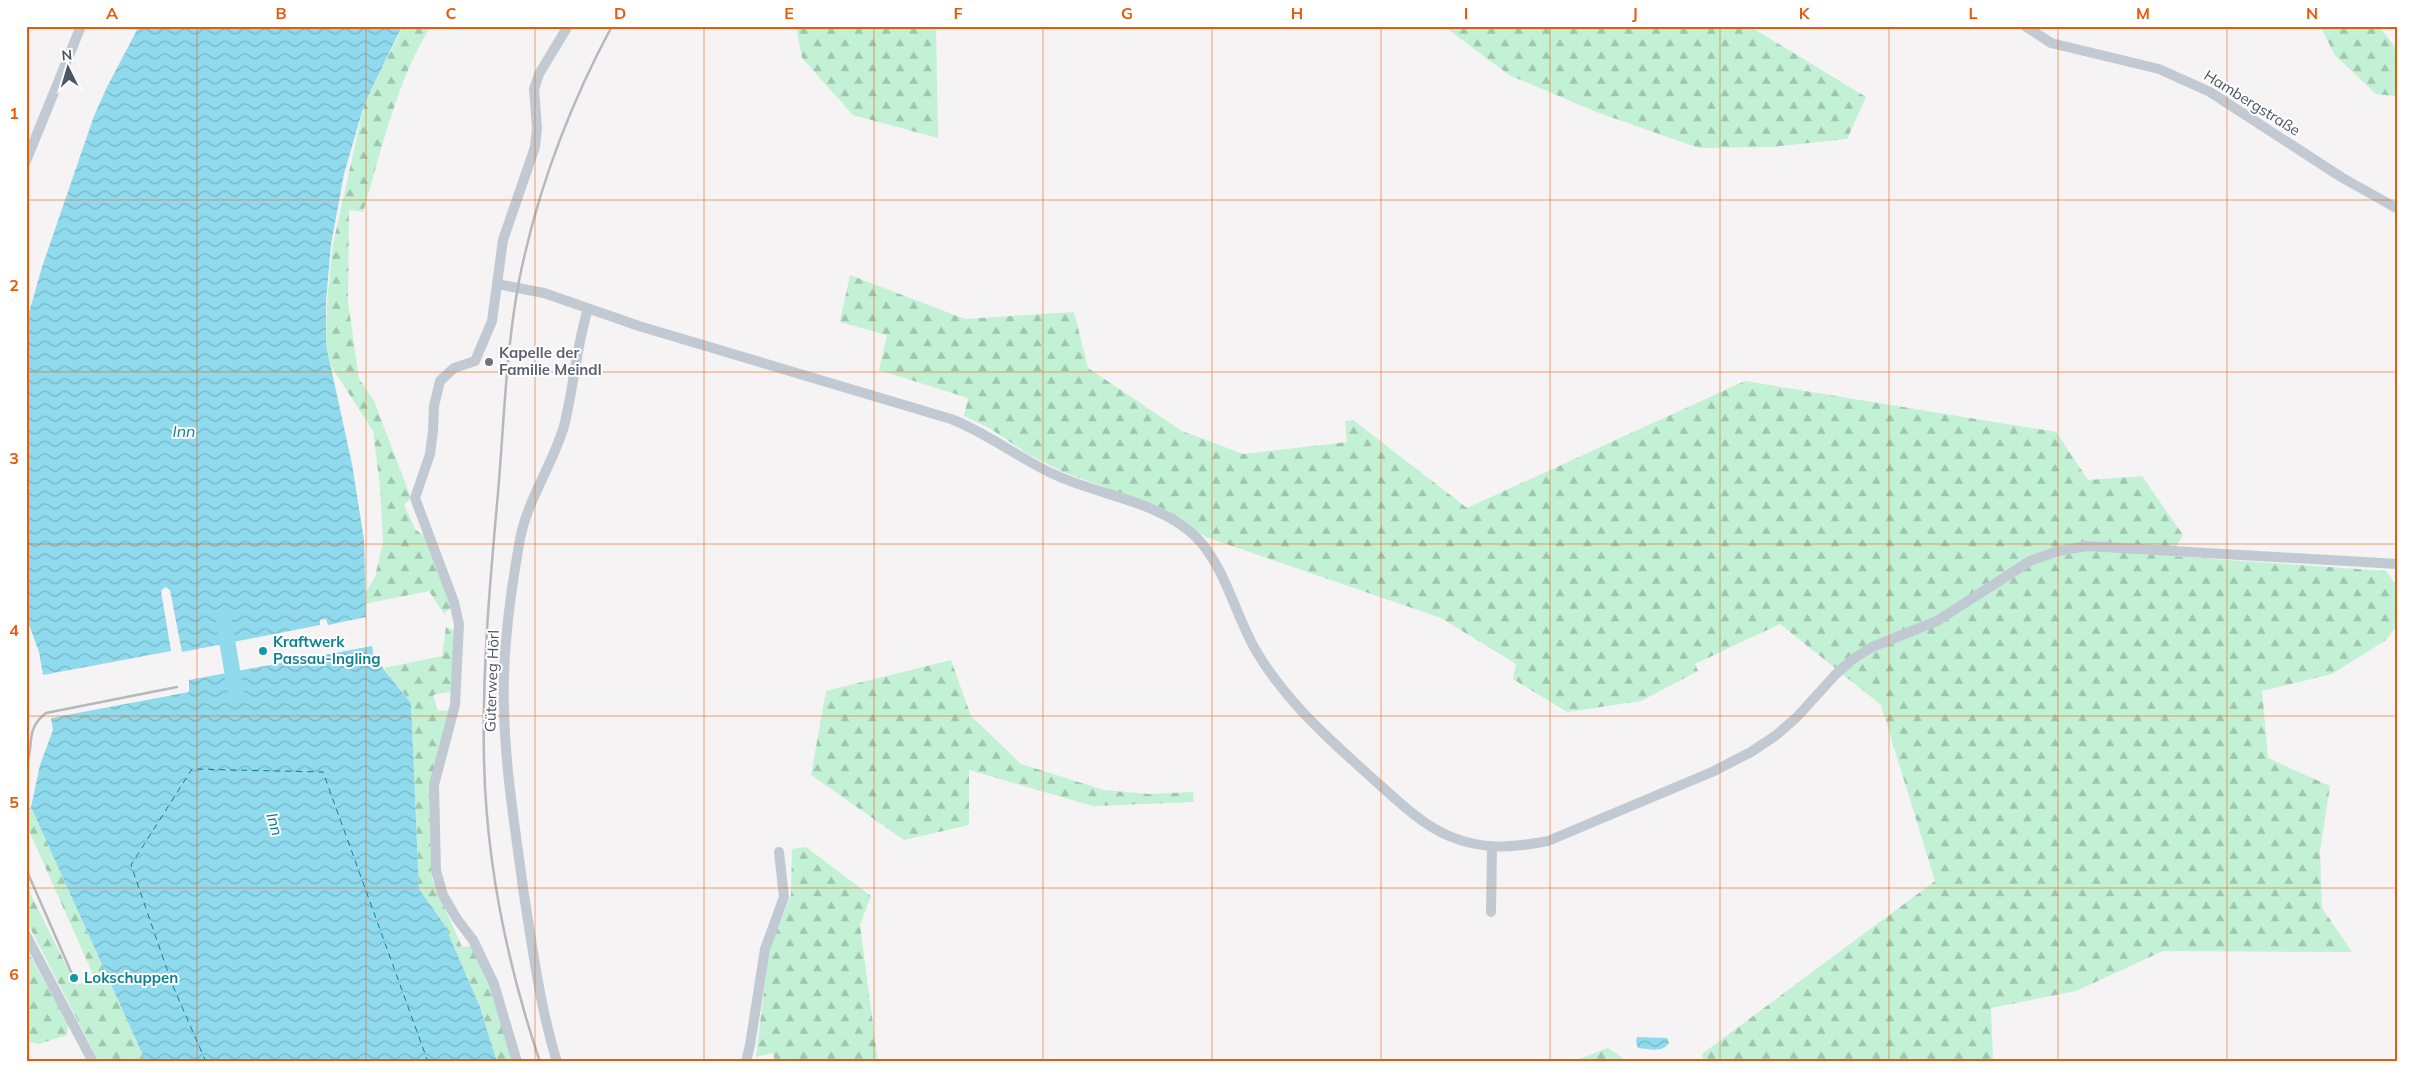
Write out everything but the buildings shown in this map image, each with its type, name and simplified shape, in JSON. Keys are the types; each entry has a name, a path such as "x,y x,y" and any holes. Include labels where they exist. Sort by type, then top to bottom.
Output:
{"street":[{"path":"26,161 81,26"},
{"path":"517,1062 494,984 473,940 457,919 443,895 436,871 434,784 455,705 459,624 454,602 415,498 430,454 434,432 434,406 440,381 454,368 475,361 492,321 503,240 535,147 537,128 534,89 539,74 568,26"},
{"name":"Hambergstraße","path":"2025,26 2051,43 2159,69 2210,92 2341,177 2398,209"},
{"path":"497,284 544,292 639,326 951,419 988,435 1022,458 1060,477 1160,513 1182,525 1203,544 1214,562 1255,649 1273,678 1293,704 1415,816 1449,836 1492,848 1525,846 1548,841 1712,772 1751,752 1775,736 1796,718 1852,659 1872,647 1937,621 2030,561 2058,550 2087,546 2398,564"},
{"name":"Güterweg Hörl","path":"557,1062 537,981 520,864 505,734 504,686 519,544 529,508 553,458 564,426 588,308"},
{"path":"1491,912 1492,848"},
{"path":"746,1062 765,949 784,897 779,852"},
{"path":"26,935 93,1062"}],"green space":[{"path":"403,26 431,26 408,70 399,93 363,212 349,210 348,302 359,379 374,401 411,498 404,505 416,530 425,537 451,607 444,614 429,591 364,604 365,594 375,577 383,542 380,486 373,431 331,366 326,345 327,303 333,244 364,105"},
{"path":"796,26 936,26 938,138 853,115 802,58"},
{"path":"1749,26 1866,97 1847,139 1772,147 1699,148 1599,113 1509,75 1445,27"},
{"path":"2320,26 2379,26 2398,51 2398,84 2395,96 2376,94 2335,55"},
{"path":"850,275 965,319 1074,312 1088,368 1182,431 1243,454 1347,442 1345,421 1353,420 1467,508 1745,381 2056,432 2088,480 2142,476 2183,535 2171,556 2386,571 2398,587 2398,624 2386,640 2332,674 2262,691 2268,758 2330,786 2320,851 2322,908 2352,952 2163,951 2076,991 1991,1008 1993,1062 1703,1062 1702,1054 1935,881 1881,705 1780,624 1695,664 1698,671 1641,701 1567,712 1513,679 1516,664 1441,618 1206,537 1162,508 1063,472 1026,453 991,429 964,416 968,398 879,370 887,335 840,322"},
{"path":"446,627 455,631 453,691 433,695 438,711 451,710 430,789 432,879 462,947 473,946 489,980 515,1062 497,1062 480,1007 444,924 419,889 411,703 384,668 442,656"},
{"path":"951,660 971,716 1021,764 1104,790 1149,794 1193,792 1194,802 1093,806 969,770 969,825 904,840 811,775 826,691"},
{"path":"31,807 146,1062 99,1062 26,920 26,885 76,985 95,979 26,824 26,810"},
{"path":"806,847 871,896 860,925 878,1062 775,1062 773,1053 756,1057 769,950 791,895 792,849"},
{"path":"26,948 68,1024 67,1035 39,1044 26,1041"},
{"path":"1608,1048 1629,1062 1571,1062"}],"water":[{"name":"Inn","path":"139,26 402,26 364,105 344,174 331,244 326,302 326,345 352,464 364,540 366,617 328,625 326,619 320,620 320,625 182,652 170,590 165,587 161,591 171,651 43,675 39,652 26,616 26,323 42,267 94,116"},
{"path":"372,646 374,657 411,703 419,889 444,924 480,1007 497,1062 146,1062 31,807 40,765 53,730 51,718 189,692 189,680"},
{"path":"1637,1037 1667,1038 1669,1043 1659,1049 1638,1048"}],"waterway":[{"name":"Inn","path":"224,622 236,694"}],"ferry route":[{"path":"206,1062 172,984 131,865 192,769 323,772 428,1062"}],"railway":[{"path":"540,1062 508,950 494,874 489,836 484,759 485,659 508,360 519,281 535,214 556,150 568,118 612,26"},
{"path":"26,767 29,759 32,732 39,719 46,713 177,687"},
{"path":"26,869 72,974"}],"place":[{"name":"Kapelle der Familie Meindl","path":"489,362"},
{"name":"Kraftwerk Passau-Ingling","path":"263,651"},
{"name":"Lokschuppen","path":"74,978"}]}
